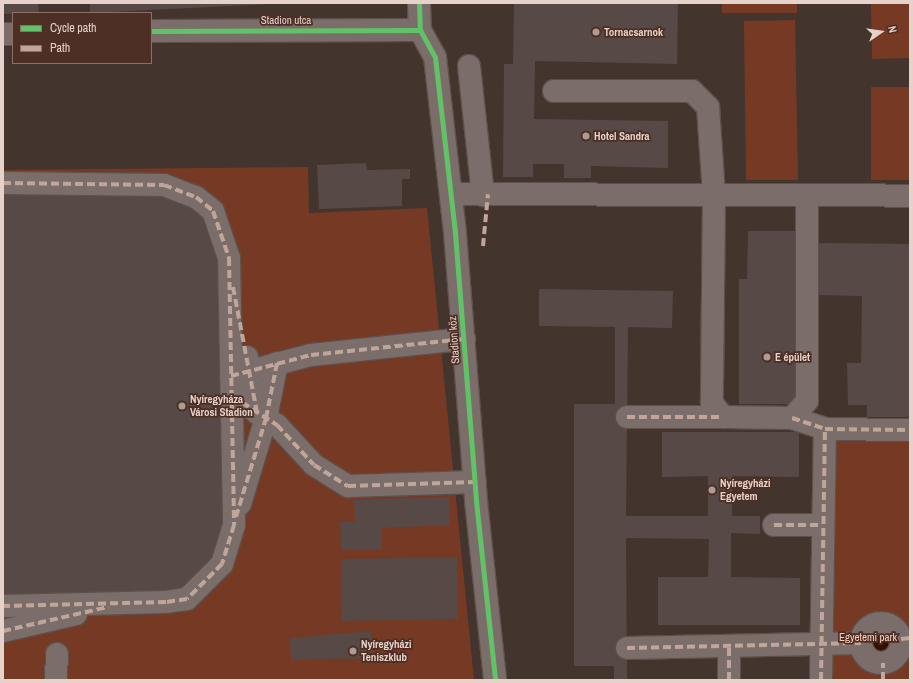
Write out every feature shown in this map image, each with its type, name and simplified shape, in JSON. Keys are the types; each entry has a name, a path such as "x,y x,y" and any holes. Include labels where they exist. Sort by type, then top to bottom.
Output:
{"street":[{"name":"Stadion köz","path":"419,3 420,30 435,57 451,194 464,338 474,482 495,680"},
{"name":"Stadion utca","path":"152,31 420,30"},
{"path":"468,66 483,194"},
{"path":"554,91 692,91 708,107 714,196 712,403 722,417"},
{"path":"3,183 143,184 180,190 196,197 213,211 230,267 261,416"},
{"path":"451,194 910,196"},
{"path":"792,418 807,401 807,195"},
{"path":"230,267 234,525"},
{"path":"232,386 277,364 311,355 464,338"},
{"path":"3,606 125,604 187,599 222,564 234,525 261,416 277,364"},
{"path":"232,386 261,416 314,465 348,486 474,482"},
{"path":"627,417 792,418 825,429 910,430"},
{"path":"821,680 822,525 825,429"},
{"path":"774,525 822,525"},
{"path":"3,631 125,604"},
{"path":"876,623 895,628 906,639 895,658 883,672 870,660 861,642 865,630 876,623"},
{"path":"627,648 861,642"},
{"path":"729,680 730,646"},
{"path":"56,680 57,654"}],"green space":[{"path":"722,3 797,3 797,13 722,13"},
{"path":"871,3 910,3 910,58 872,59"},
{"path":"795,20 798,180 746,180 744,21"},
{"path":"871,87 910,87 910,180 871,180"},
{"path":"308,167 309,213 427,208 474,680 3,680 3,170"},
{"name":"Egyetemi park","path":"910,431 910,680 825,680 829,432"}],"shaded area":[{"path":"882,631 891,634 894,643 891,652 882,655 873,652 870,643 873,634"}],"building":[{"path":"3,3 38,3 39,12 12,12 12,14 3,14"},
{"path":"90,3 269,3 269,4 90,12"},
{"path":"514,3 678,3 677,64 535,61 534,119 668,121 668,168 591,166 591,178 564,178 564,164 533,164 533,177 503,177 504,64 513,64"},
{"path":"366,163 367,170 410,169 410,179 402,179 402,206 319,209 317,165"},
{"name":"Nyíregyháza Városi Stadion","path":"3,193 167,196 196,207 211,224 221,254 225,531 217,552 192,584 165,593 3,595"},
{"name":"E épület","path":"748,231 795,231 795,404 739,404 739,279 747,279"},
{"path":"814,243 910,244 910,417 867,417 867,405 848,405 847,363 861,363 862,296 814,295"},
{"path":"539,289 673,291 672,328 628,327 626,516 708,516 708,476 662,477 662,432 799,432 799,477 732,476 732,516 760,516 760,534 731,533 731,577 800,578 800,625 658,625 658,577 708,577 709,539 626,538 627,680 614,680 614,666 574,666 574,404 615,404 615,327 539,326"},
{"path":"449,497 450,525 381,528 382,549 341,550 340,522 355,522 354,500"},
{"path":"457,557 458,619 342,621 341,559"},
{"path":"371,631 372,658 291,660 290,638"}],"marked path":[{"path":"3,183 164,185 196,197 213,211 229,258 234,525 222,564 187,599 166,602 3,606"},
{"path":"483,246 488,194"},
{"path":"233,287 257,413"},
{"path":"231,376 311,355 464,339"},
{"path":"236,517 266,418 277,363"},
{"path":"232,396 277,425 314,465 348,486 475,482"},
{"path":"627,417 723,417"},
{"path":"792,418 825,429 910,430"},
{"path":"821,680 825,429"},
{"path":"774,525 822,525"},
{"path":"3,631 108,607"},
{"path":"901,639 910,638"},
{"path":"627,648 861,643"},
{"path":"729,646 729,680"},
{"path":"883,663 883,680"}],"cycle path":[{"path":"419,3 420,30 435,57 455,233 476,501 495,680"},
{"path":"152,31 420,30"}],"place":[{"name":"Tornacsarnok","path":"596,32"},
{"name":"Hotel Sandra","path":"586,136"},
{"name":"E épület","path":"767,357"},
{"name":"Nyíregyháza Városi Stadion","path":"182,406"},
{"name":"Nyíregyházi Egyetem","path":"712,490"},
{"name":"Nyíregyházi Teniszklub","path":"353,651"}]}
